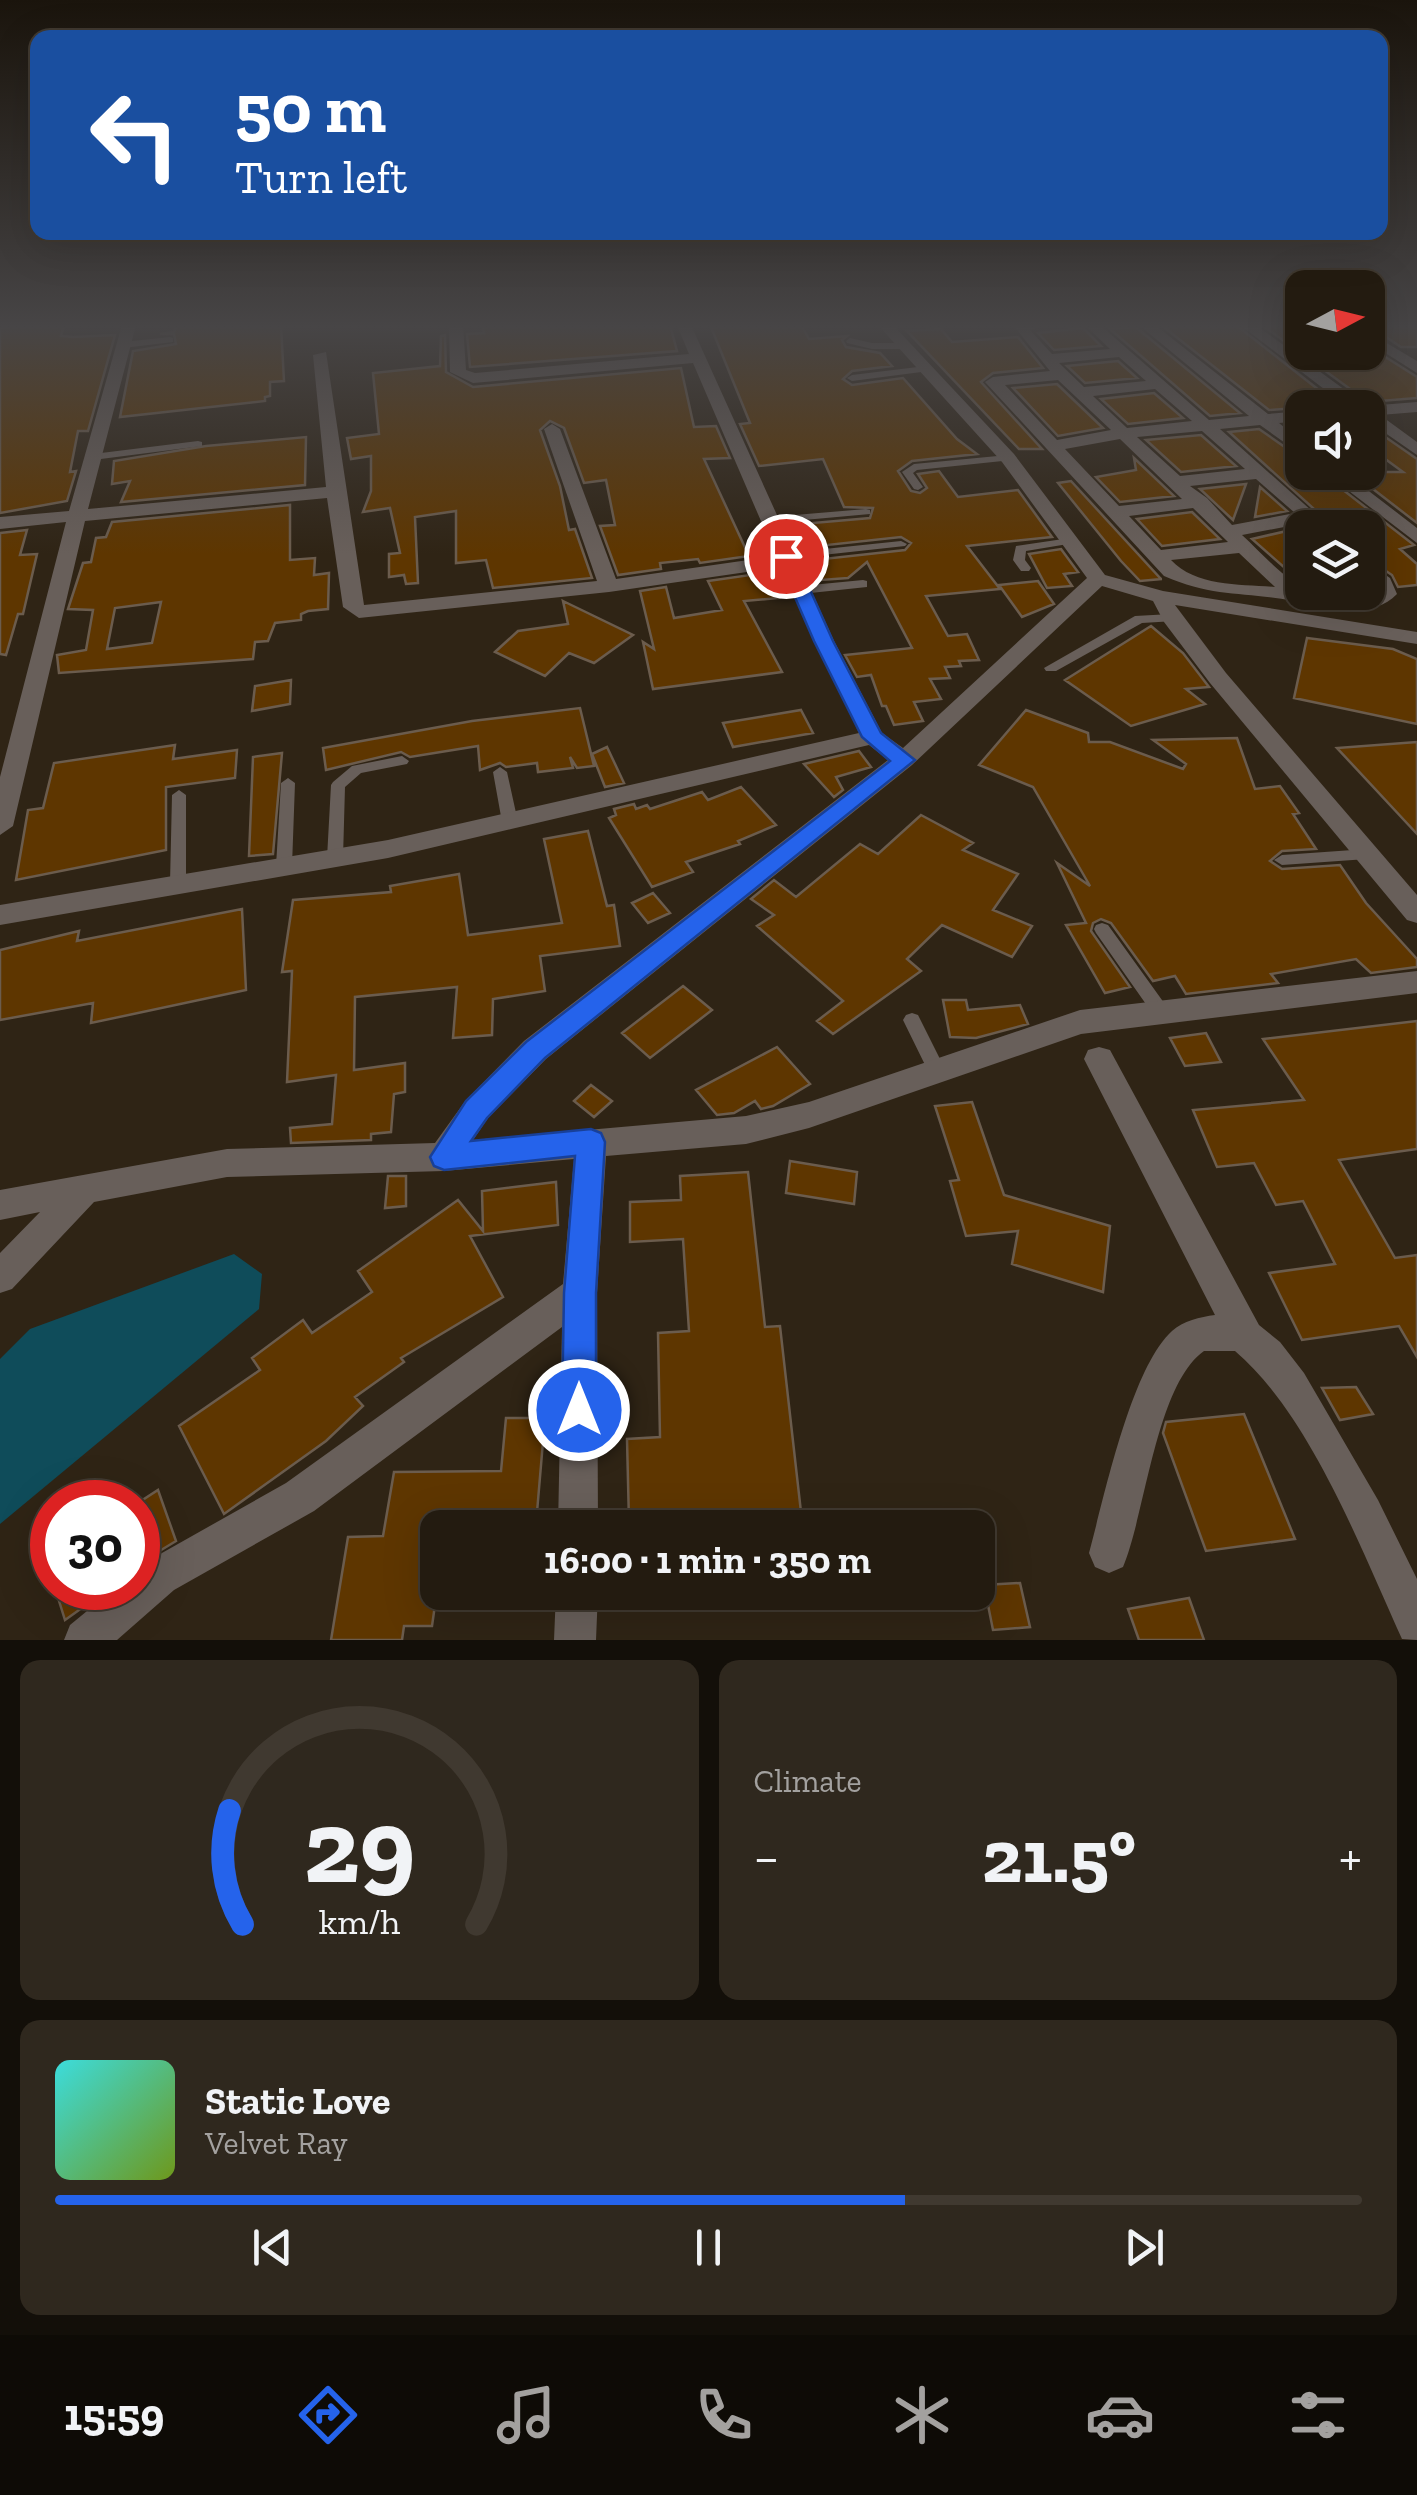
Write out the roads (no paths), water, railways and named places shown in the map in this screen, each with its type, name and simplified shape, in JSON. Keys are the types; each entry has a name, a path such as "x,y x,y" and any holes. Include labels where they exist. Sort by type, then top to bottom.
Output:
{"street":[{"path":"0,826 76,514 108,402"},
{"path":"326,402 352,607 359,612 609,586 785,554"},
{"path":"720,402 801,590 873,737 904,760"},
{"path":"956,402 1008,458 1098,578 1166,608 1417,638"},
{"path":"1013,402 1171,572 1204,586 1285,585"},
{"path":"1092,402 1278,579 1285,581"},
{"path":"1179,402 1303,510"},
{"path":"1245,402 1285,435"},
{"path":"1385,411 1417,406"},
{"path":"1056,445 1124,432 1285,417"},
{"path":"1385,426 1417,450"},
{"path":"552,429 609,586"},
{"path":"1178,482 1260,472"},
{"path":"1356,490 1417,537"},
{"path":"0,522 335,492"},
{"path":"1116,512 1201,502"},
{"path":"1155,556 1285,529"},
{"path":"444,1157 476,1109 535,1050 904,760 1098,578"},
{"path":"1166,608 1417,912"},
{"path":"0,915 335,858 510,822 873,737"},
{"path":"0,1204 227,1163 444,1157 746,1130 810,1115 938,1074 1080,1022 1417,982"},
{"path":"1099,1059 1246,1337 1278,1366 1316,1426 1362,1508 1417,1624"},
{"path":"578,1510 580,1293 591,1142"},
{"path":"0,1277 86,1188"},
{"path":"85,1640 160,1576 300,1497 580,1293"},
{"path":"1108,1554 1166,1368 1186,1342 1217,1330 1246,1337"},
{"path":"575,1640 576,1610"}],"lane":[{"path":"93,457 198,444"},
{"path":"918,487 907,472 914,467 1008,458"},
{"path":"771,520 866,512"},
{"path":"785,554 881,537"},
{"path":"1026,568 1019,560 1020,548 1070,541"},
{"path":"785,554 900,544"},
{"path":"801,590 863,584"},
{"path":"1051,668 1139,618 1166,608"},
{"path":"335,858 338,785 358,769 402,760"},
{"path":"500,772 510,822"},
{"path":"284,866 288,783"},
{"path":"178,884 179,795"},
{"path":"1282,860 1367,854"},
{"path":"1102,929 1161,1012"},
{"path":"912,1020 938,1074"}],"water":[{"path":"234,1254 262,1274 259,1309 53,1480 30,1480 30,1499 0,1524 0,1359 30,1329"}]}
